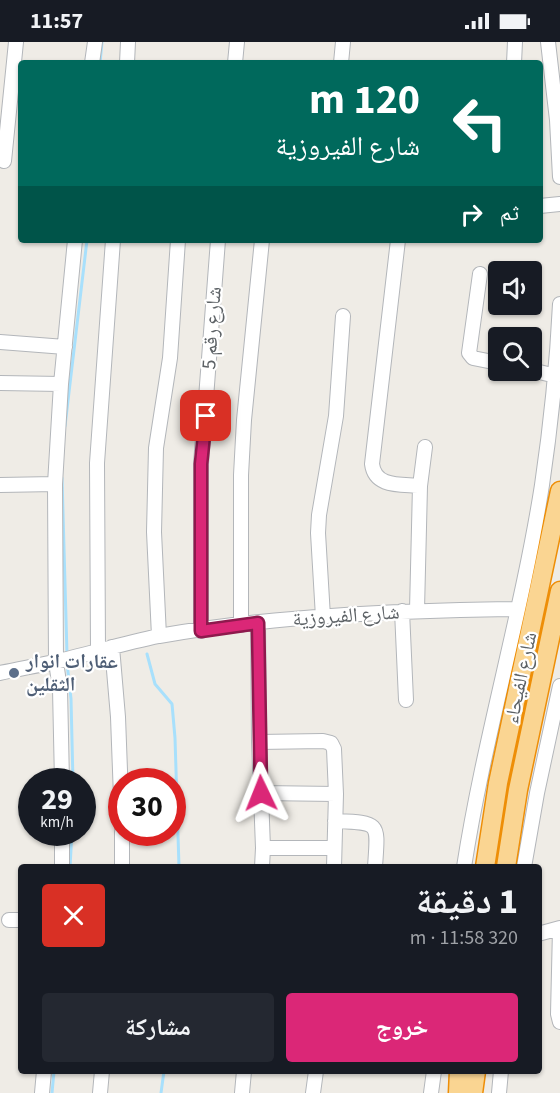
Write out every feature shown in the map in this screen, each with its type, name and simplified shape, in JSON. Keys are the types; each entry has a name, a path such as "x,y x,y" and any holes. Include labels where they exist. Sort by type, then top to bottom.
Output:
{"highway":[{"name":"شارع الفيحاء","path":"485,864 498,783 560,490"},
{"name":"شارع الفيحاء","path":"506,864 518,790 560,591"},
{"path":"532,625 552,629"},
{"path":"458,1093 459,1074"},
{"path":"473,1093 476,1074"}],"street":[{"path":"4,161 16,42"},
{"path":"92,60 94,42"},
{"path":"127,60 128,42"},
{"path":"235,60 237,42"},
{"path":"340,60 343,42"},
{"path":"514,60 515,42"},
{"path":"552,44 560,177"},
{"path":"543,206 560,204"},
{"path":"62,768 60,689 64,659 55,484 61,384 75,243"},
{"path":"113,243 97,463 105,649 118,717 120,768"},
{"path":"159,636 154,532 156,448 170,358 177,243"},
{"name":"شارع رقم 5","path":"201,631 201,464 218,243"},
{"path":"241,625 242,442 262,243"},
{"path":"398,243 372,464 376,477 381,482 420,486"},
{"path":"480,274 469,353 473,358 488,361"},
{"path":"465,864 542,485 556,376 560,304"},
{"path":"323,617 319,524 322,490 336,416 344,316"},
{"path":"0,342 65,347"},
{"path":"542,373 556,376"},
{"path":"0,383 61,384"},
{"path":"417,610 420,486 425,447"},
{"path":"0,485 55,484"},
{"path":"542,485 560,490"},
{"name":"شارع الفيروزية","path":"0,672 159,636 241,625 417,610 517,609"},
{"path":"402,611 406,700"},
{"path":"258,623 262,864"},
{"path":"525,864 560,686"},
{"path":"259,742 328,741 334,749 336,794 334,864"},
{"path":"480,780 498,783"},
{"path":"518,790 537,793"},
{"path":"261,793 336,794"},
{"path":"335,821 365,822 374,827 377,834 375,864"},
{"path":"62,846 62,864"},
{"path":"122,846 122,864"},
{"path":"263,848 334,848"},
{"path":"542,933 560,928 558,1014 560,1022"},
{"path":"42,1093 44,1074"},
{"path":"100,1093 102,1074"},
{"path":"242,1093 244,1074"},
{"path":"313,1074 313,1093"},
{"path":"431,1093 434,1074"},
{"path":"499,1093 501,1074"}],"waterway":[{"path":"100,60 102,42"},
{"path":"65,426 87,243"},
{"path":"62,478 67,654"},
{"path":"147,654 155,684 172,704 179,864"},
{"path":"67,663 71,699 73,768"},
{"path":"70,864 71,846"},
{"path":"52,1093 54,1074"},
{"path":"161,1093 164,1074"}],"place":[{"name":"عقارات انوار الثقلين","path":"14,673"}],"route":[{"path":"206,416 201,464 201,631 258,623 261,793"}]}
